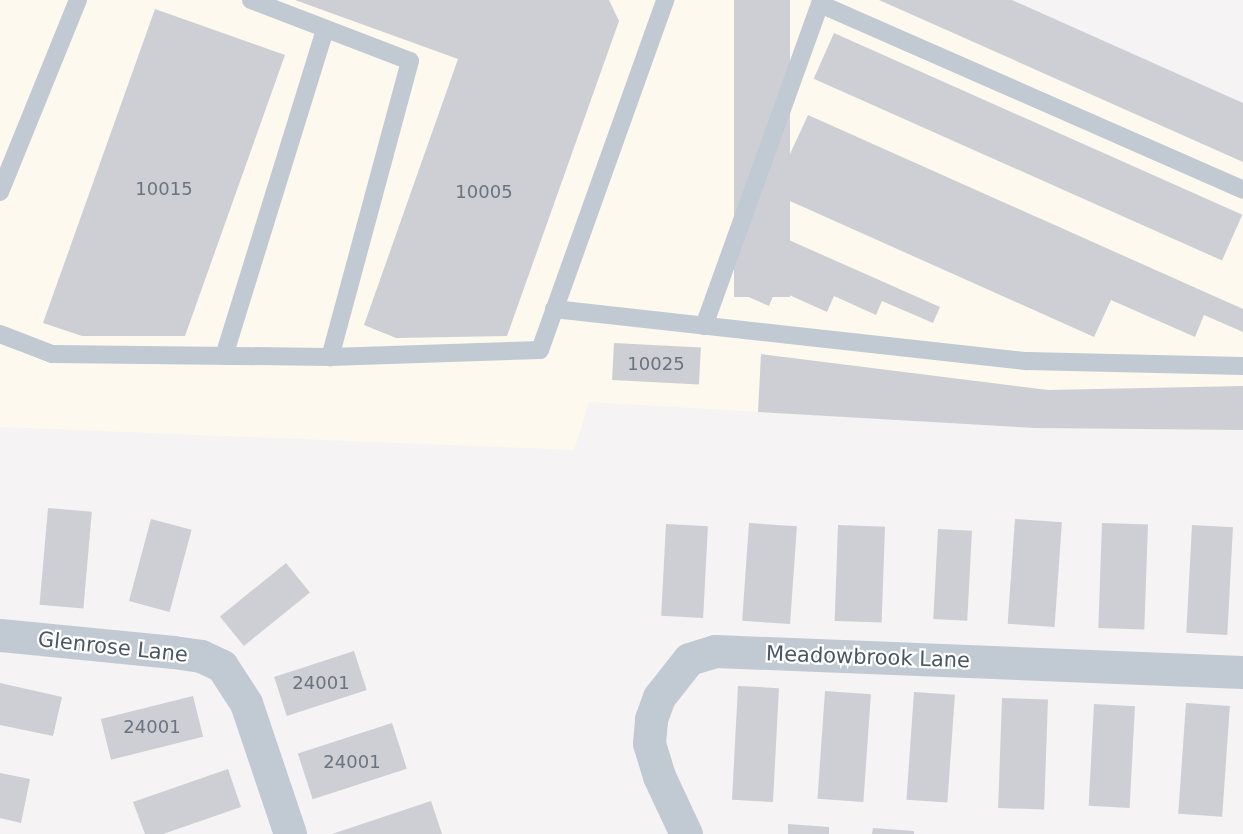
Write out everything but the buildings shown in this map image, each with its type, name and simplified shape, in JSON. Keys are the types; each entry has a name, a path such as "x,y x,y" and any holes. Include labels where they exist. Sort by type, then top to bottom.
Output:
{"street":[{"name":"Glenrose Lane","path":"0,635 201,656 222,666 246,703 290,834"},
{"name":"Meadowbrook Lane","path":"686,834 656,765 649,743 651,719 659,697 689,659 714,651 1243,672"}],"lane":[{"path":"0,192 78,0"},
{"path":"251,0 410,61 330,357"},
{"path":"0,334 52,354 330,357 540,350 665,0"},
{"path":"704,326 820,4 1243,190"},
{"path":"224,356 325,29"},
{"path":"554,309 1027,361 1243,366"}],"shaded area":[{"path":"0,0 1012,0 1243,103 1243,430 1035,428 589,402 574,450 0,427"}]}
